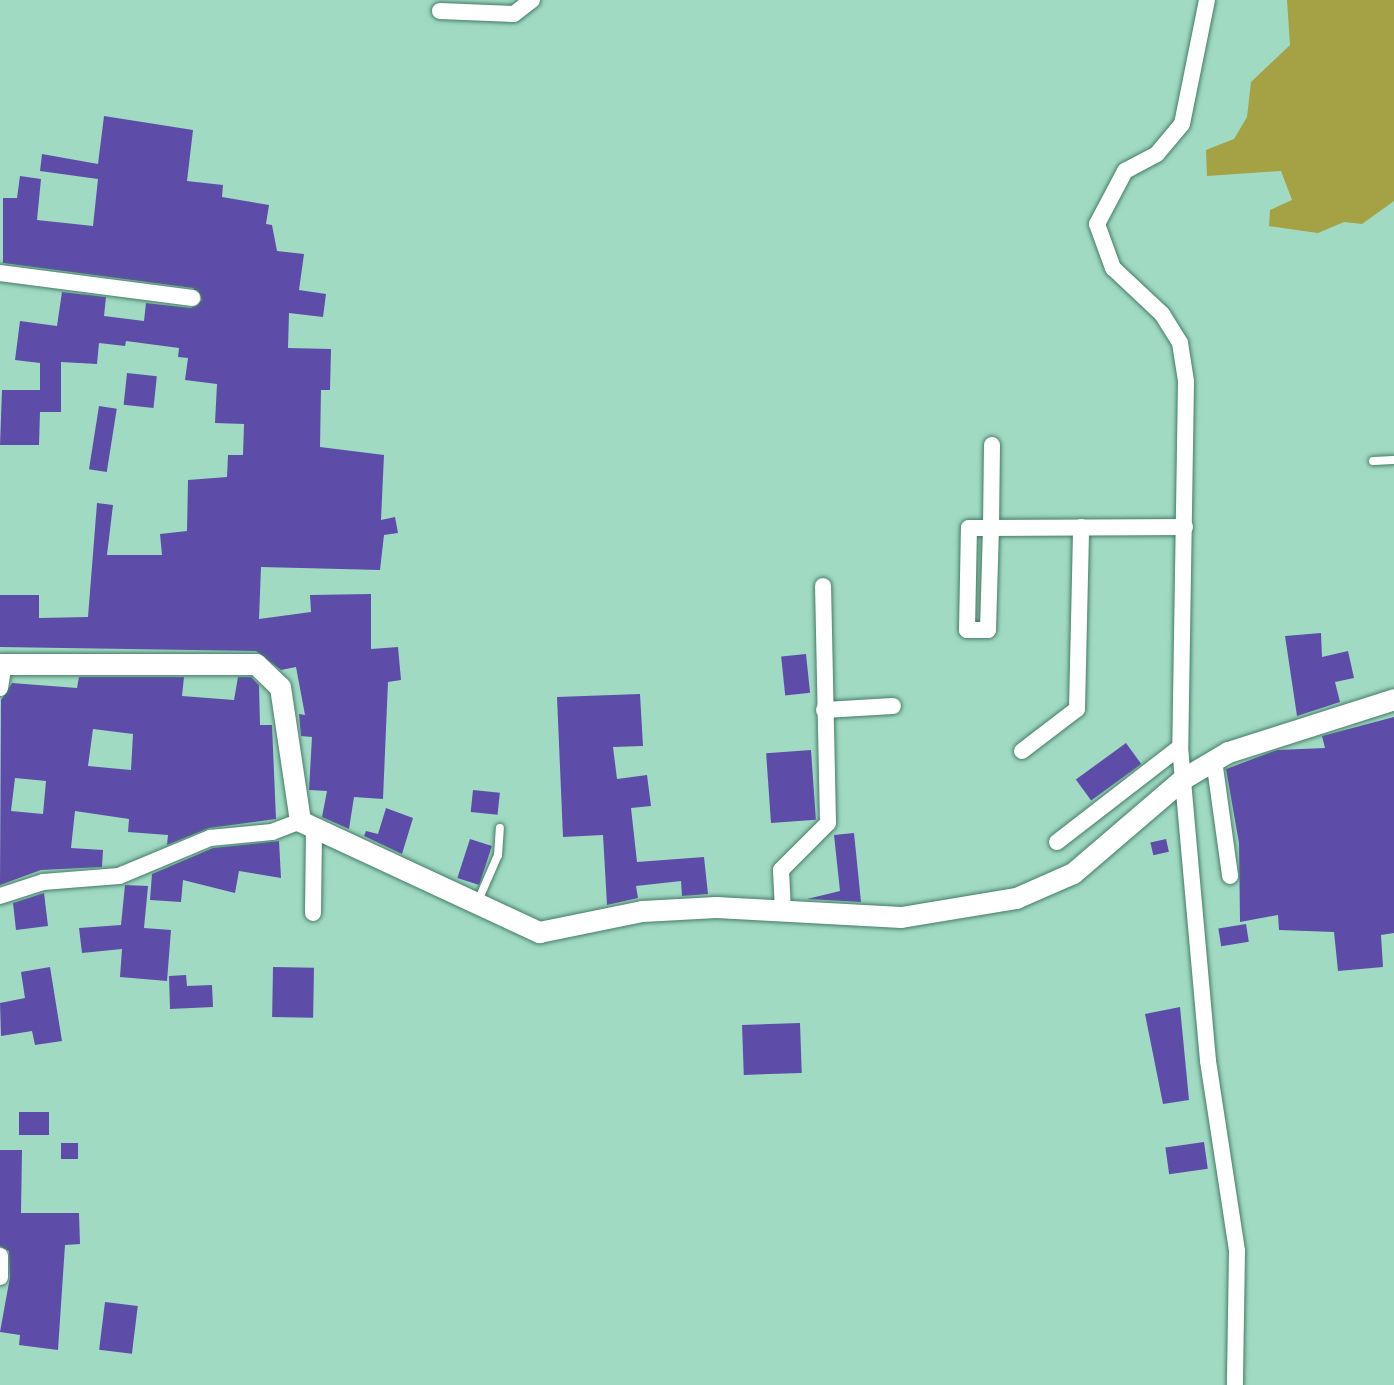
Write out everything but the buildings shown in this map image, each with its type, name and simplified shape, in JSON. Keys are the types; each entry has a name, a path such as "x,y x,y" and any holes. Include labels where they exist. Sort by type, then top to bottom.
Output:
{"street":[{"path":"440,11 513,14 532,0"},
{"path":"1207,0 1182,124 1157,154 1125,171 1097,224 1113,268 1162,314 1180,344 1188,464 1180,747 1208,1061 1237,1251 1235,1385"},
{"path":"0,273 192,298"},
{"path":"992,445 991,528 988,630 967,630 969,528 991,528 1082,527 1185,527"},
{"path":"1022,751 1077,709 1082,527"},
{"path":"783,911 780,870 828,823 823,586"},
{"path":"0,688 2,664 256,664 280,687 307,827 313,914"},
{"path":"0,897 43,882 119,876 210,838 307,827 478,901 517,927 539,932 642,911 783,911 901,917 1016,898 1073,873 1184,778 1214,760 1394,699"},
{"path":"824,710 893,706"},
{"path":"1057,842 1180,747"},
{"path":"1214,760 1230,876"},
{"path":"0,1256 0,1277"}],"lane":[{"path":"1373,461 1394,460"},
{"path":"478,901 498,855 500,828"}],"shaded area":[{"path":"1287,0 1394,0 1394,201 1362,224 1344,222 1318,233 1269,226 1270,210 1292,200 1281,171 1207,176 1206,150 1234,139 1247,117 1251,82 1290,45"}]}
